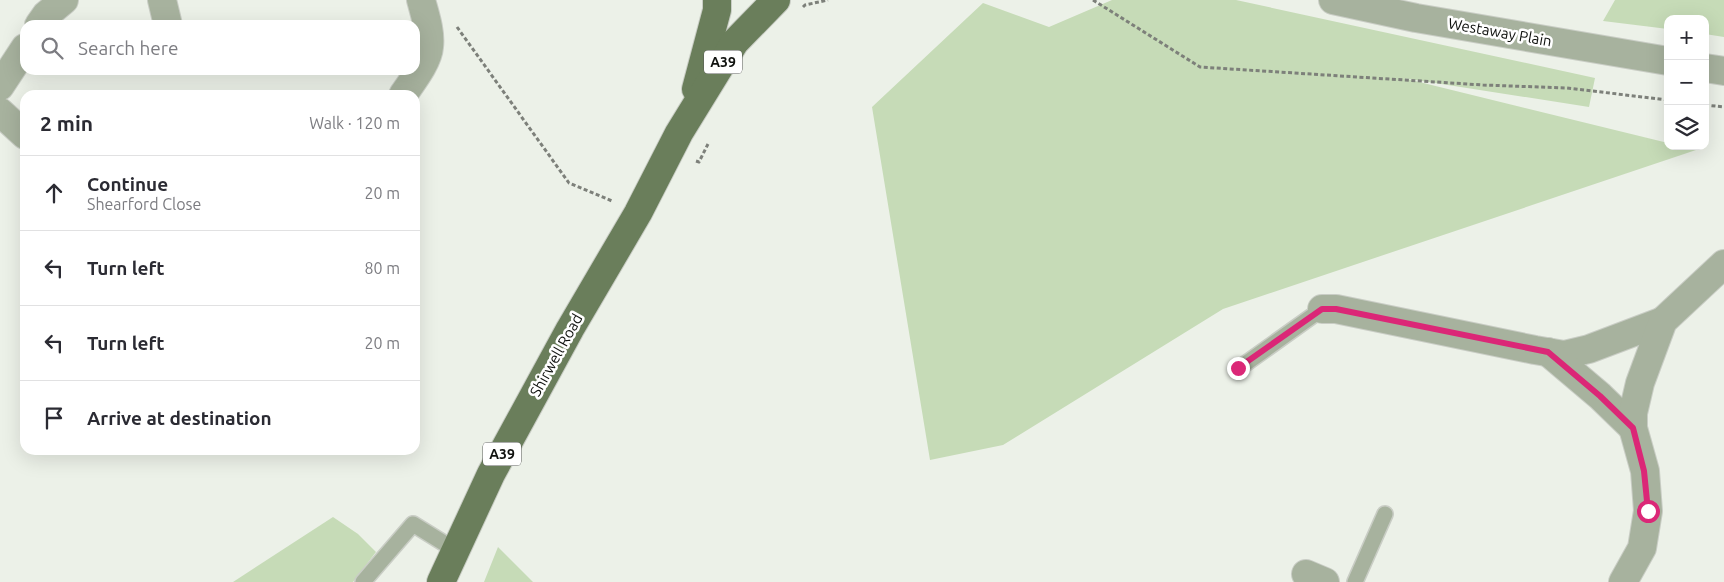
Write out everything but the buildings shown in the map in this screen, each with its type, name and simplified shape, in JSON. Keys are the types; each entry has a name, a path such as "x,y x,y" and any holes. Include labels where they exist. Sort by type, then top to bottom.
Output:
{"main road":[{"name":"Shirwell Road","path":"679,133 697,86 717,10 717,0"},
{"name":"Shirwell Road","path":"441,582 491,474 570,329 638,213 679,133 735,42 776,0"}],"street":[{"path":"42,20 64,0"},
{"path":"162,0 167,20"},
{"path":"420,69 429,48 428,25 421,0"},
{"name":"Westaway Plain","path":"1333,0 1418,9 1664,61"},
{"path":"0,86 20,56"},
{"path":"1709,69 1724,71"},
{"path":"406,90 416,75"},
{"path":"0,112 20,130"},
{"path":"1322,309 1336,309 1564,355 1589,349 1663,321 1724,264"},
{"path":"1623,582 1642,548 1648,511 1644,471 1633,428 1633,413 1640,383 1663,321"},
{"path":"1548,352 1600,396 1633,428"}],"lane":[{"path":"1238,368 1322,309"},
{"path":"1354,582 1385,514"},
{"path":"363,582 413,524 455,550"}],"path":[{"path":"1093,0 1200,67 1483,85 1567,88 1664,100"},
{"path":"455,24 569,183 638,213"},
{"path":"1709,105 1724,107"}],"green space":[{"path":"1112,0 1236,0 1595,78 1589,107 1403,78 1664,142 1664,150 1696,150 1223,309 1003,445 930,460 872,107 983,3 1049,27"},
{"path":"1615,0 1724,0 1724,37 1709,35 1709,15 1664,15 1664,29 1603,21"},
{"path":"333,517 358,534 376,552 353,582 233,582"},
{"path":"498,547 533,582 484,582"}],"route":[{"path":"1238,368 1322,309 1336,309 1548,352 1600,396 1633,428 1644,471 1648,511"}]}
